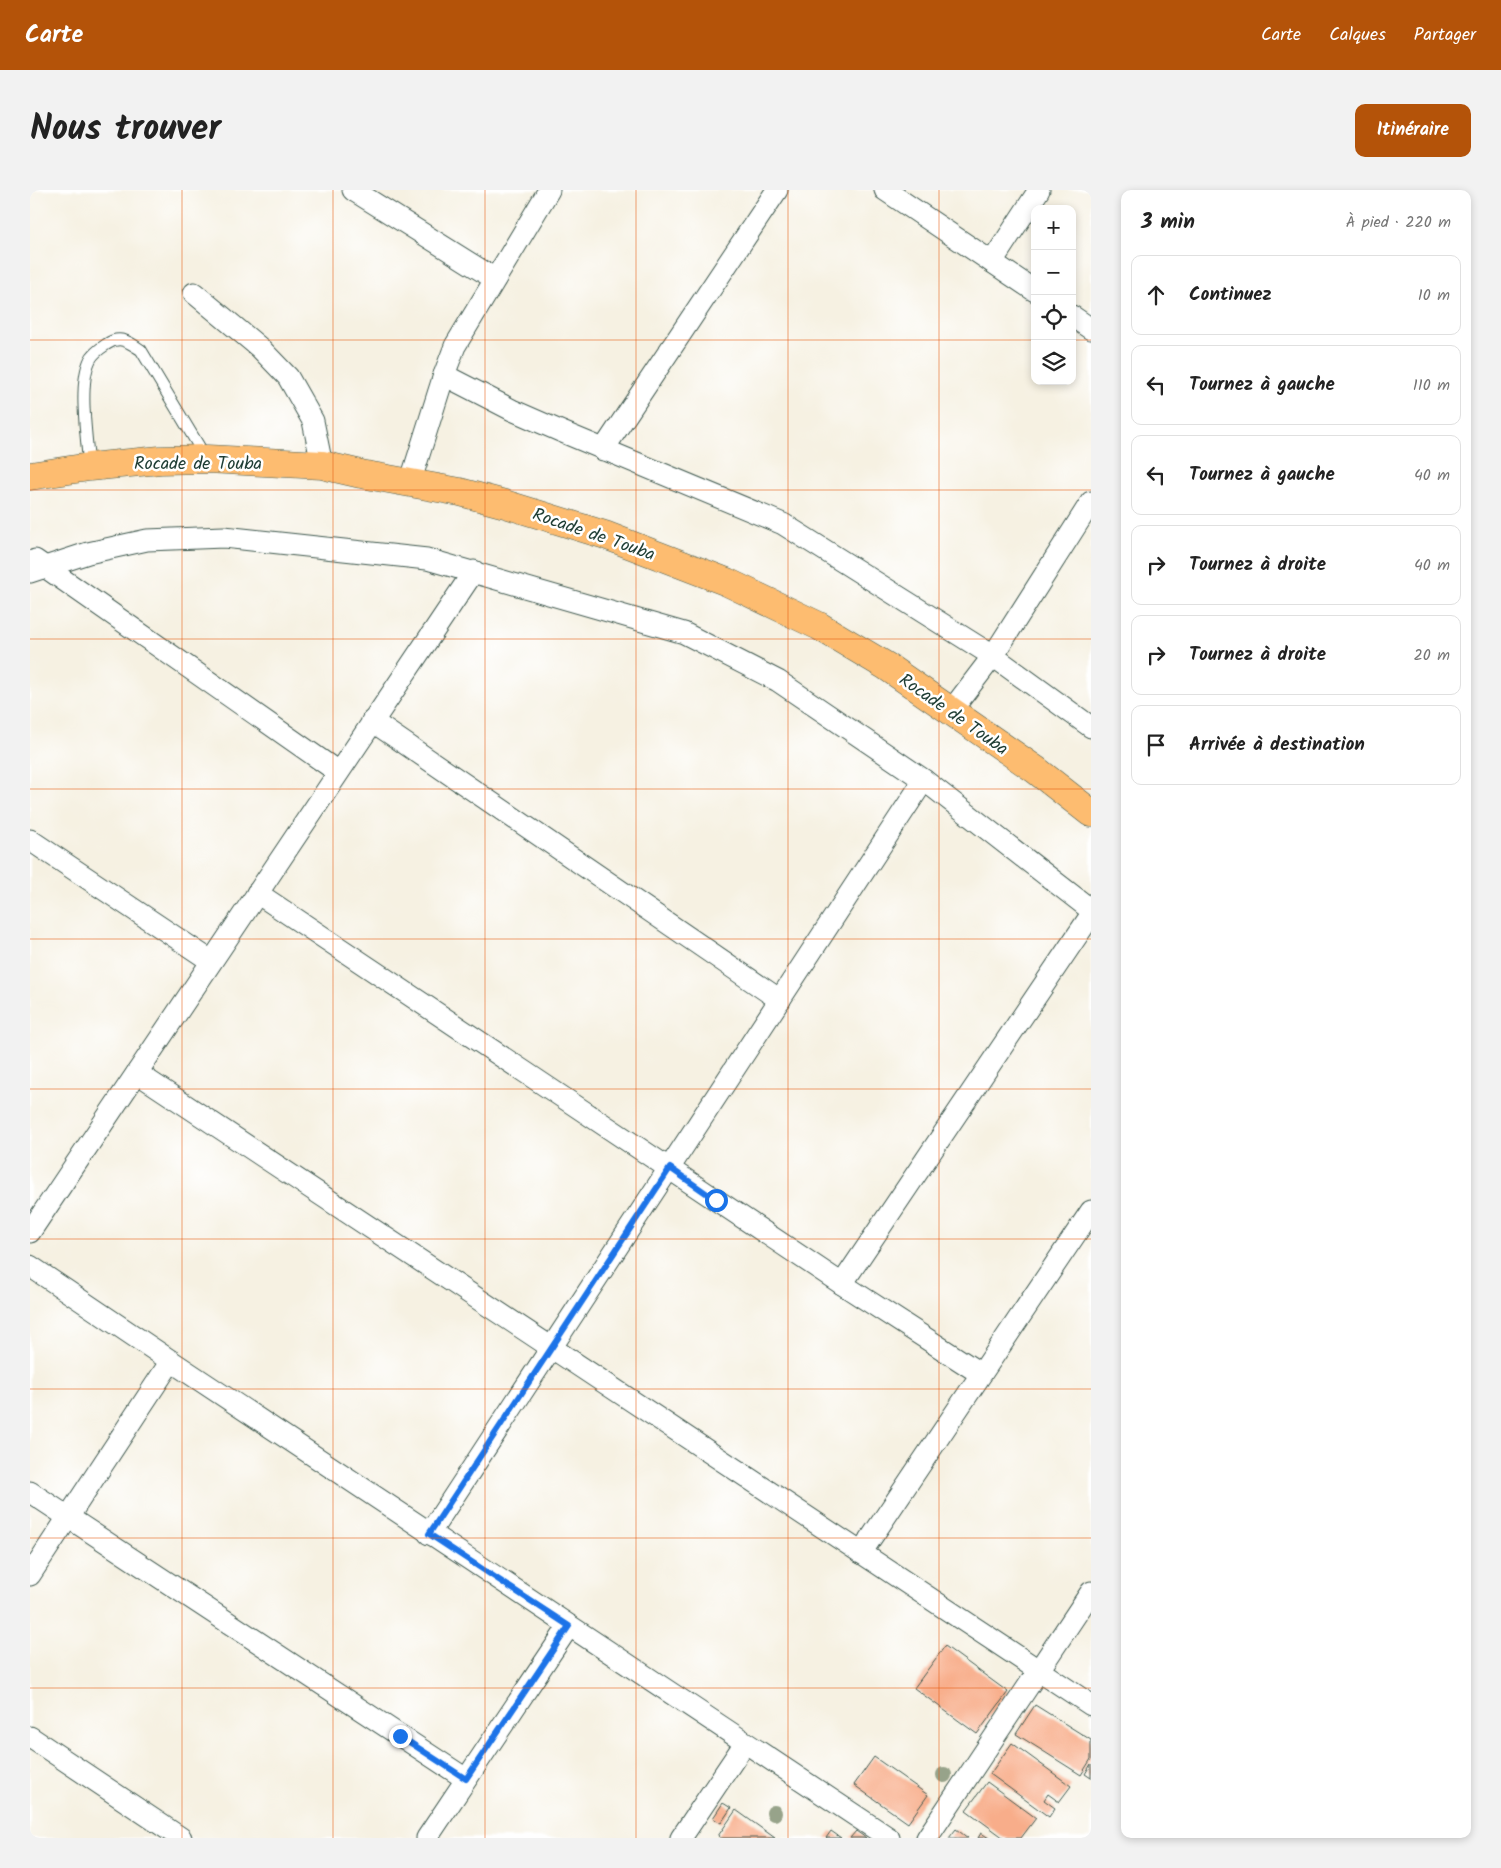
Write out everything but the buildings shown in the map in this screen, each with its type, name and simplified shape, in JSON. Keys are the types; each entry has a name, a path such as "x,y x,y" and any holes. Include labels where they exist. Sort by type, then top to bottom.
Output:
{"main road":[{"name":"Rocade de Touba","path":"30,476 89,467 160,460 207,459 322,465 460,492 605,535 727,582 819,626 886,666 1036,770 1091,813"}],"street":[{"path":"353,190 495,279"},
{"path":"410,483 444,374 456,346 549,190"},
{"path":"603,450 777,190"},
{"path":"885,190 1031,288"},
{"path":"992,262 1039,190"},
{"path":"194,293 260,348 288,377 313,421 322,465"},
{"path":"1076,319 1091,329"},
{"path":"444,374 512,410 603,450 783,524 992,656 1091,727"},
{"path":"951,711 992,656 1091,502"},
{"path":"34,565 147,540 224,537 427,559 684,633 778,681 924,780 1091,910"},
{"path":"34,565 338,772"},
{"path":"30,1232 474,571"},
{"path":"372,721 780,1000"},
{"path":"429,1534 924,780"},
{"path":"30,840 211,961"},
{"path":"257,893 842,1284 981,1374"},
{"path":"842,1284 1091,915"},
{"path":"137,1072 1091,1705"},
{"path":"861,1553 1091,1211"},
{"path":"30,1266 429,1534 889,1838"},
{"path":"30,1575 171,1361"},
{"path":"30,1492 466,1779"},
{"path":"927,1838 1091,1592"},
{"path":"427,1838 569,1626"},
{"path":"30,1737 181,1838"},
{"path":"681,1838 745,1743"}],"lane":[{"path":"89,467 84,383 90,359 112,340 126,339 141,350 207,459"}],"route":[{"path":"400,1736 466,1779 569,1626 429,1534 670,1168 716,1200"}]}
